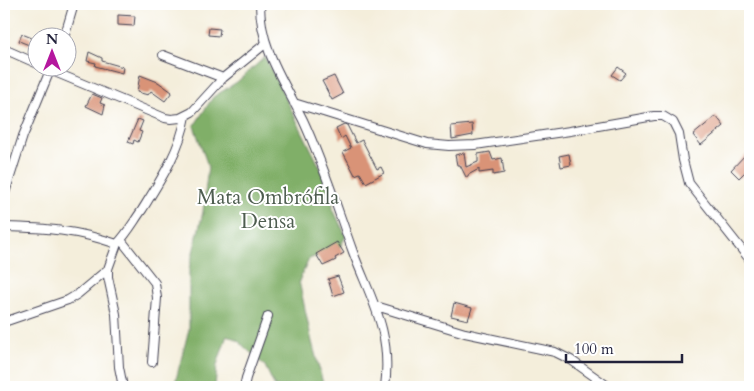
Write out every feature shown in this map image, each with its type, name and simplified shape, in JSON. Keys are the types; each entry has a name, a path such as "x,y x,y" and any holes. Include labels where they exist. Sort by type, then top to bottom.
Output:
{"street":[{"path":"67,28 74,4"},
{"path":"260,4 261,26 265,44 324,170 354,254 382,323 386,350 385,387"},
{"path":"72,78 165,118 176,120 192,112 223,78 265,44"},
{"path":"4,49 28,60"},
{"path":"163,55 223,78"},
{"path":"4,196 23,136 45,78"},
{"path":"294,103 427,144 449,146 503,141 663,116 673,122 679,134 689,183 750,260"},
{"path":"123,387 119,367 116,314 108,269 119,242 179,144 186,116"},
{"path":"4,227 57,229 89,234 119,242 155,283 157,298 152,362"},
{"path":"4,322 68,300 108,269"},
{"path":"376,306 472,335 555,352 567,357 610,387"},
{"path":"244,387 268,316"}],"green space":[{"name":"Mata Ombrófila Densa","path":"265,57 332,191 333,209 346,236 340,247 309,259 299,281 324,387 275,387 265,366 237,340 227,335 217,365 215,387 174,387 189,329 189,269 203,212 208,166 194,126 213,97 237,82"}],"building":[{"path":"118,15 135,16 134,26 118,25"},
{"path":"209,28 220,29 219,36 208,35"},
{"path":"22,34 28,36 28,45 19,41"},
{"path":"89,52 102,58 102,61 123,67 122,73 95,66 96,63 87,61"},
{"path":"618,67 626,73 620,80 612,75"},
{"path":"140,75 158,82 172,92 165,101 151,91 148,95 137,92"},
{"path":"334,76 343,94 332,100 322,81"},
{"path":"92,94 102,98 100,103 105,105 103,114 86,106"},
{"path":"716,116 724,126 701,145 693,135"},
{"path":"138,119 143,121 139,131 142,132 138,142 134,140 133,144 128,142"},
{"path":"344,124 347,125 356,143 362,140 377,169 381,167 384,173 366,183 360,173 355,175 343,152 351,148 345,136 341,139 336,128"},
{"path":"472,124 473,135 452,139 451,126"},
{"path":"490,152 493,160 502,158 504,173 493,175 493,171 479,173 479,169 466,177 460,165 457,165 455,155 464,153 466,167 478,162 478,154"},
{"path":"569,154 571,165 561,167 559,156"},
{"path":"746,154 750,158 750,167 739,178 731,170"},
{"path":"337,242 344,253 335,258 336,260 323,266 316,254"},
{"path":"338,276 344,292 333,296 328,279"},
{"path":"454,303 472,308 468,320 451,316"}]}
